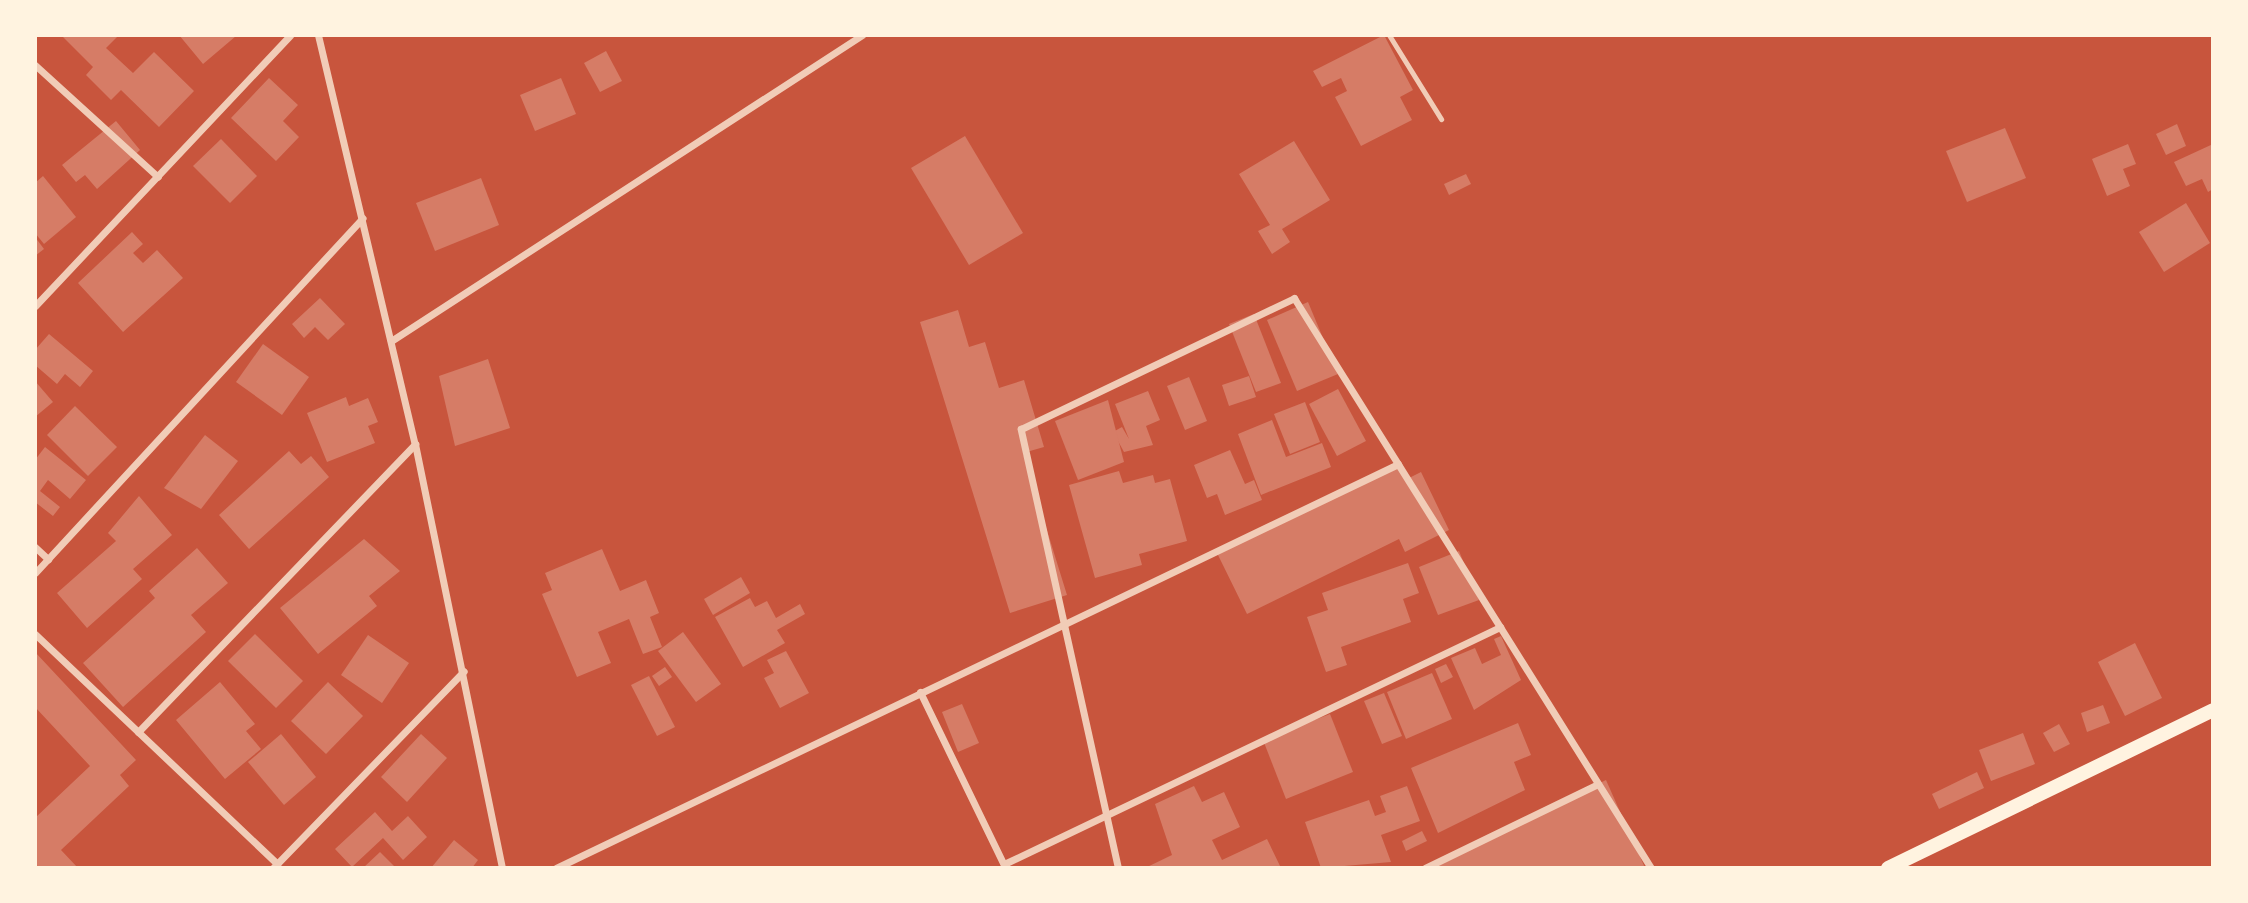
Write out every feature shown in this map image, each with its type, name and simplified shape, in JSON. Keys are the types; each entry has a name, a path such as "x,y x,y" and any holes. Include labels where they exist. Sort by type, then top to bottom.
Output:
{"main road":[{"path":"1888,868 2213,710"}],"street":[{"path":"35,306 290,35"},
{"path":"318,35 415,444 464,671 502,868"},
{"path":"391,341 862,35"},
{"path":"35,65 158,177"},
{"path":"35,573 363,218"},
{"path":"1118,868 1021,429 1294,298 1651,868"},
{"path":"138,732 415,444"},
{"path":"556,868 1398,464"},
{"path":"35,547 48,559"},
{"path":"920,692 1005,866 1500,627"},
{"path":"35,634 275,866 464,671"},
{"path":"1425,868 1598,784"}],"lane":[{"path":"1389,35 1441,119"}],"building":[{"path":"61,35 119,35 106,48 133,73 154,52 194,91 159,127 121,90 111,100 86,75 93,67"},
{"path":"179,35 247,35 236,36 203,64"},
{"path":"1384,35 1413,90 1400,97 1412,120 1361,146 1335,97 1347,91 1341,78 1322,87 1313,71"},
{"path":"606,51 622,81 600,92 584,63"},
{"path":"269,78 298,105 283,121 299,137 276,161 231,118"},
{"path":"561,78 576,114 535,131 520,95"},
{"path":"116,121 140,150 97,189 85,175 76,182 62,165"},
{"path":"2177,124 2186,146 2166,155 2156,134"},
{"path":"2005,128 2026,178 1967,202 1946,151"},
{"path":"965,136 1023,233 969,265 911,168"},
{"path":"221,139 257,176 230,203 193,166"},
{"path":"1294,141 1330,200 1282,229 1290,242 1272,254 1258,231 1270,225 1239,174"},
{"path":"2128,144 2136,164 2123,169 2130,186 2107,196 2092,159"},
{"path":"2213,144 2213,189 2208,192 2202,179 2186,186 2174,162"},
{"path":"1466,174 1471,184 1449,195 1444,184"},
{"path":"43,176 76,217 44,244 35,233 35,183"},
{"path":"481,178 499,225 435,251 416,203"},
{"path":"2186,203 2210,243 2164,272 2139,232"},
{"path":"132,232 143,244 133,253 143,263 157,250 183,278 123,332 78,283"},
{"path":"35,237 44,249 35,256"},
{"path":"320,298 345,324 328,340 315,327 304,338 292,324"},
{"path":"1308,302 1338,374 1297,391 1267,320"},
{"path":"958,310 969,347 985,342 999,388 1024,380 1044,447 1023,453 1067,595 1010,613 920,322"},
{"path":"1254,314 1281,383 1256,392 1229,324"},
{"path":"49,334 93,371 80,387 65,374 57,384 35,365 35,350"},
{"path":"263,344 309,377 282,415 236,382"},
{"path":"488,359 510,428 455,446 439,376"},
{"path":"1249,376 1256,397 1229,406 1222,385"},
{"path":"1189,377 1207,421 1185,430 1167,386"},
{"path":"35,381 53,402 35,417"},
{"path":"1338,389 1366,441 1337,456 1309,404"},
{"path":"1148,391 1160,420 1146,426 1153,445 1124,452 1113,432 1122,427 1129,439 1115,404"},
{"path":"346,397 349,406 368,398 378,422 368,426 375,443 327,462 307,413"},
{"path":"1108,400 1124,462 1078,480 1055,421"},
{"path":"1305,402 1320,442 1290,454 1274,414"},
{"path":"75,406 117,447 88,476 47,435"},
{"path":"1272,420 1286,457 1322,443 1331,467 1261,495 1238,434"},
{"path":"205,435 238,461 201,509 164,488"},
{"path":"45,447 86,480 70,499 48,480 40,491 60,507 53,516 35,502 35,460"},
{"path":"1230,450 1245,484 1254,480 1262,500 1225,515 1217,494 1207,498 1194,465"},
{"path":"289,451 301,464 311,456 329,477 249,549 219,515"},
{"path":"1402,464 1409,478 1421,472 1449,530 1405,552 1399,539 1247,614 1217,553"},
{"path":"1119,471 1123,483 1153,475 1155,483 1170,479 1187,541 1139,554 1142,565 1095,578 1069,485"},
{"path":"139,496 172,535 133,569 142,579 87,628 57,593 116,541 108,533"},
{"path":"364,539 400,571 369,596 377,606 318,654 280,608"},
{"path":"197,548 228,583 191,615 206,632 123,707 83,663 155,598 149,591"},
{"path":"602,549 620,591 646,580 659,613 650,617 662,647 643,654 629,619 598,632 611,663 577,677 542,594 552,590 545,573"},
{"path":"1459,551 1479,600 1438,615 1419,567"},
{"path":"1408,563 1419,593 1403,599 1411,622 1341,647 1347,665 1326,672 1307,617 1328,610 1322,593"},
{"path":"741,577 750,593 713,615 704,599"},
{"path":"750,598 755,607 767,601 776,618 800,604 805,614 777,630 785,643 743,667 715,617"},
{"path":"683,632 721,684 696,702 658,651"},
{"path":"255,634 303,681 276,708 228,661"},
{"path":"368,635 409,663 382,703 341,675"},
{"path":"1501,636 1521,680 1474,710 1451,658 1475,648 1482,664 1501,655 1494,639"},
{"path":"2135,643 2162,698 2125,716 2098,662"},
{"path":"786,651 809,693 780,708 764,678 774,673 767,660"},
{"path":"35,652 136,760 120,775 129,786 61,850 78,868 35,868 35,818 90,766 35,707"},
{"path":"1446,664 1453,677 1441,683 1435,669"},
{"path":"665,667 672,677 659,686 652,676"},
{"path":"1432,673 1452,719 1406,739 1387,692"},
{"path":"649,676 675,727 657,736 631,685"},
{"path":"220,682 255,724 246,731 261,749 225,779 176,720"},
{"path":"328,682 363,716 326,754 291,721"},
{"path":"1384,693 1402,736 1382,744 1364,701"},
{"path":"962,704 979,743 958,752 942,712"},
{"path":"2103,705 2110,723 2087,732 2081,713"},
{"path":"1330,714 1353,772 1286,799 1263,740"},
{"path":"1518,723 1531,755 1514,762 1525,790 1438,833 1411,768"},
{"path":"2059,724 2070,744 2054,752 2043,733"},
{"path":"2023,733 2035,764 1991,781 1979,750"},
{"path":"281,734 316,777 284,805 248,762"},
{"path":"421,734 447,758 407,802 381,777"},
{"path":"1977,772 1984,788 1939,809 1932,794"},
{"path":"1606,780 1645,868 1422,868"},
{"path":"1194,786 1202,802 1224,792 1240,827 1212,840 1222,860 1267,839 1281,868 1145,868 1172,855 1155,804"},
{"path":"1407,786 1420,821 1381,835 1391,862 1321,868 1305,822 1369,800 1375,816 1386,812 1380,796"},
{"path":"375,812 392,831 408,816 427,837 403,860 383,838 352,867 335,849"},
{"path":"1422,831 1427,841 1406,851 1402,841"},
{"path":"454,840 478,860 472,868 431,868"},
{"path":"380,852 396,868 363,868"}]}
